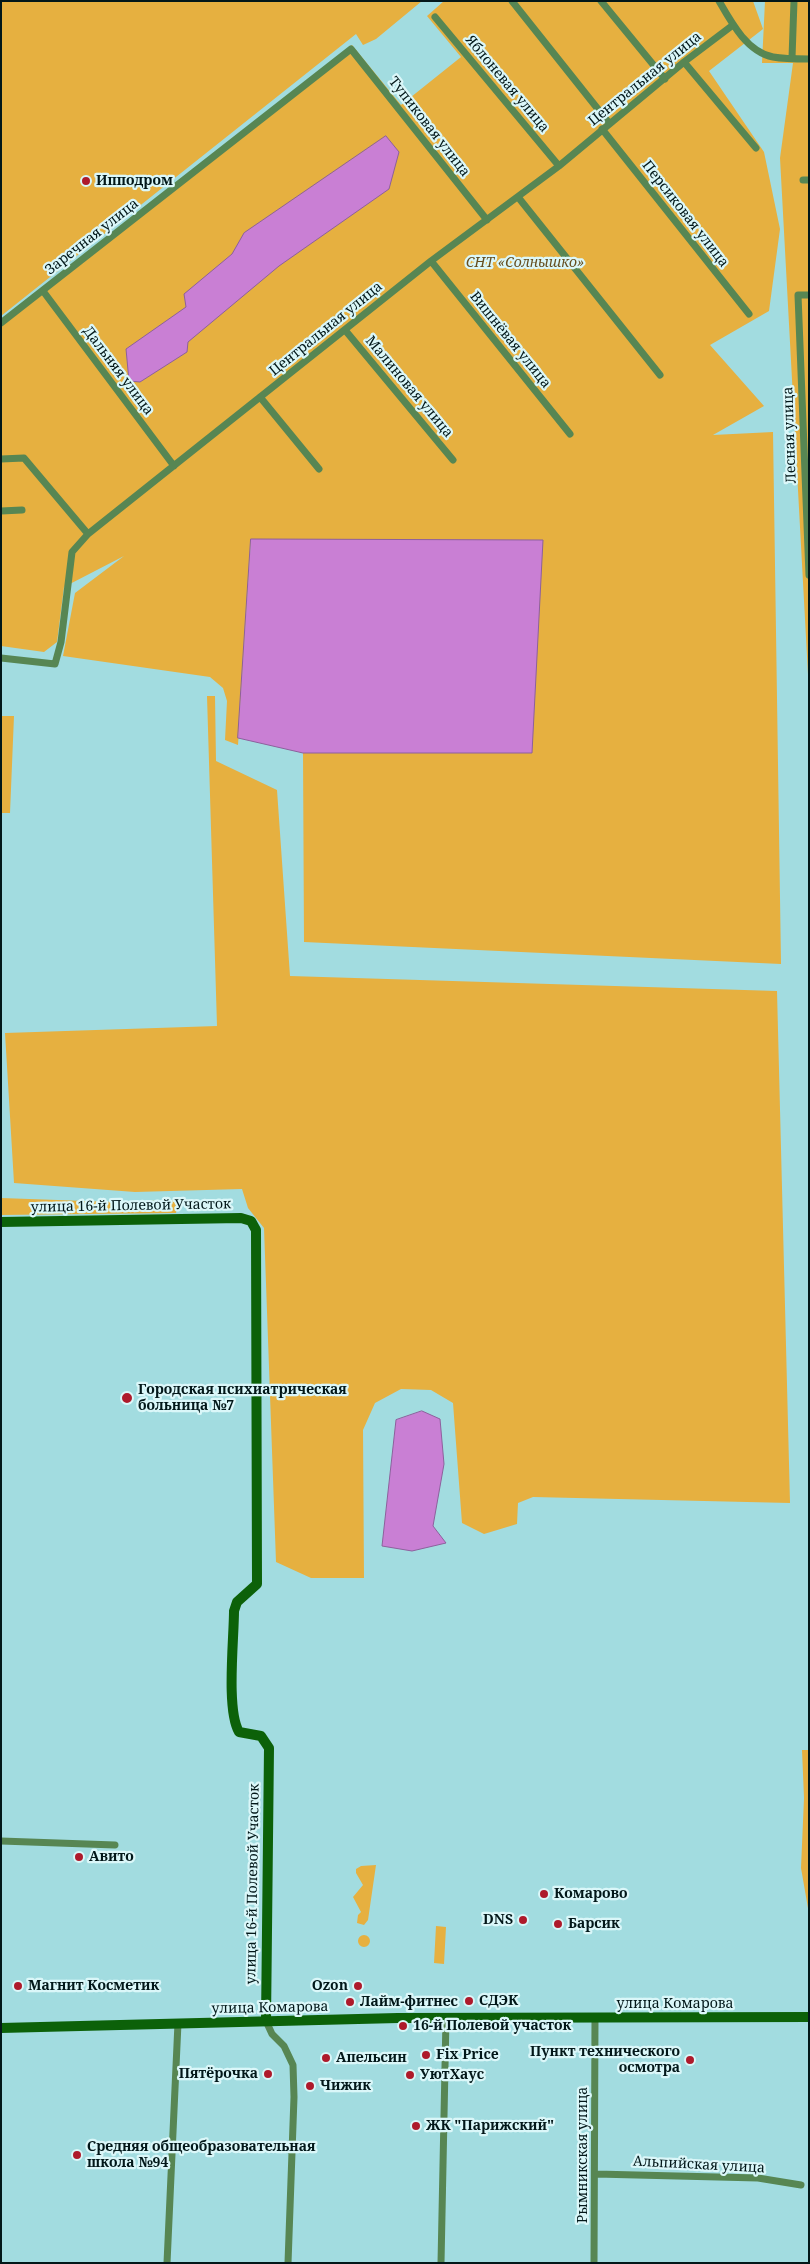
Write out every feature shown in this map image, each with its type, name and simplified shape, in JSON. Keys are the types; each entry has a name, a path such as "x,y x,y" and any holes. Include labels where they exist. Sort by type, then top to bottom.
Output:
{"street":[{"path":"512,1 609,123"},
{"path":"601,1 664,79"},
{"path":"719,1 733,25 754,49 771,57 809,59"},
{"path":"792,58 794,1"},
{"name":"Яблоневая улица","path":"435,18 558,166"},
{"name":"Центральная улица","path":"1,658 55,664 62,642 72,552 88,534 431,261 558,166 684,62 733,25"},
{"name":"Заречная улица","path":"1,323 351,48"},
{"name":"Тупиковая улица","path":"351,48 487,220"},
{"path":"684,62 756,148"},
{"name":"Персиковая улица","path":"602,129 749,314"},
{"path":"518,197 660,375"},
{"name":"Вишнёвая улица","path":"431,261 570,434"},
{"name":"Дальняя улица","path":"43,291 174,466"},
{"name":"Лесная улица","path":"809,295 798,295 806,413 809,575"},
{"name":"Малиновая улица","path":"345,330 453,460"},
{"path":"260,397 319,469"},
{"path":"1,459 24,458 88,534"},
{"path":"1,511 22,510"},
{"name":"улица 16-й Полевой Участок","path":"1,1222 241,1218 251,1221 256,1230 257,1584 238,1602 234,1611 233,1702 235,1726 239,1732 261,1736 267,1744 266,2021"},
{"path":"1,1841 115,1845"},
{"path":"441,2263 446,2018"},
{"name":"улица Комарова","path":"1,2028 178,2029 266,2021 446,2018 809,2018"},
{"name":"Рымникская улица","path":"594,2263 596,2174 595,2018"},
{"path":"266,2021 272,2034 284,2046 292,2065 294,2097 288,2263"},
{"path":"167,2263 178,2029"},
{"name":"Альпийская улица","path":"596,2174 758,2178 802,2186"}],"green space":[{"name":"Ипподром","path":"1,1 422,1 376,39 363,45 356,34 1,316"},
{"name":"СНТ «Солнышко»","path":"444,1 753,1 763,29 709,71 764,152 780,229 769,311 710,345 764,406 713,435 773,432 781,964 304,942 303,753 532,753 251,539 238,745 225,740 227,701 223,688 210,677 63,656 75,593 124,556 64,587 57,642 44,652 1,646 1,325 352,45 401,105 461,57 427,16"},
{"path":"765,1 809,1 809,693 780,158 793,63 762,63"},
{"path":"207,696 215,696 216,761 277,790 290,976 777,991 790,1503 533,1497 518,1503 517,1524 484,1534 462,1523 453,1403 431,1390 401,1389 375,1403 363,1430 364,1578 311,1578 276,1562 264,1228 248,1208 242,1189 135,1192 14,1183 5,1033 217,1026"},
{"path":"1,716 14,716 10,813 1,813"},
{"path":"1,1198 114,1202 178,1200 176,1213 1,1215"},
{"path":"802,1750 809,1750 809,1914 801,1868 804,1798"},
{"path":"376,1865 368,1920 364,1925 357,1923 358,1915 361,1912 353,1897 363,1885 356,1873 356,1869 361,1866"},
{"path":"436,1926 446,1927 444,1964 434,1963"},
{"path":"362,1935 366,1935 370,1941 366,1947 362,1947 358,1943 358,1939"}],"shaded area":[{"path":"386,136 399,152 389,189 279,266 188,342 187,352 140,382 129,381 126,349 186,307 184,294 232,254 244,233"},
{"path":"251,539 543,540 532,753 303,753 238,738"},
{"path":"422,1411 440,1419 444,1464 433,1526 446,1543 412,1551 382,1546 396,1420"}],"place":[{"name":"Ипподром","path":"86,181"},
{"name":"Городская психиатрическая больница №7","path":"127,1398"},
{"name":"Авито","path":"79,1857"},
{"name":"Комарово","path":"544,1894"},
{"name":"DNS","path":"523,1920"},
{"name":"Барсик","path":"558,1924"},
{"name":"Магнит Косметик","path":"18,1986"},
{"name":"Ozon","path":"358,1986"},
{"name":"СДЭК","path":"469,2001"},
{"name":"Лайм-фитнес","path":"350,2002"},
{"name":"16-й Полевой участок","path":"403,2026"},
{"name":"Fix Price","path":"426,2055"},
{"name":"Апельсин","path":"326,2058"},
{"name":"Пункт технического осмотра","path":"690,2060"},
{"name":"Пятёрочка","path":"268,2074"},
{"name":"УютХаус","path":"410,2075"},
{"name":"Чижик","path":"310,2086"},
{"name":"ЖК \"Парижский\"","path":"416,2126"},
{"name":"Средняя общеобразовательная школа №94","path":"77,2155"}]}
